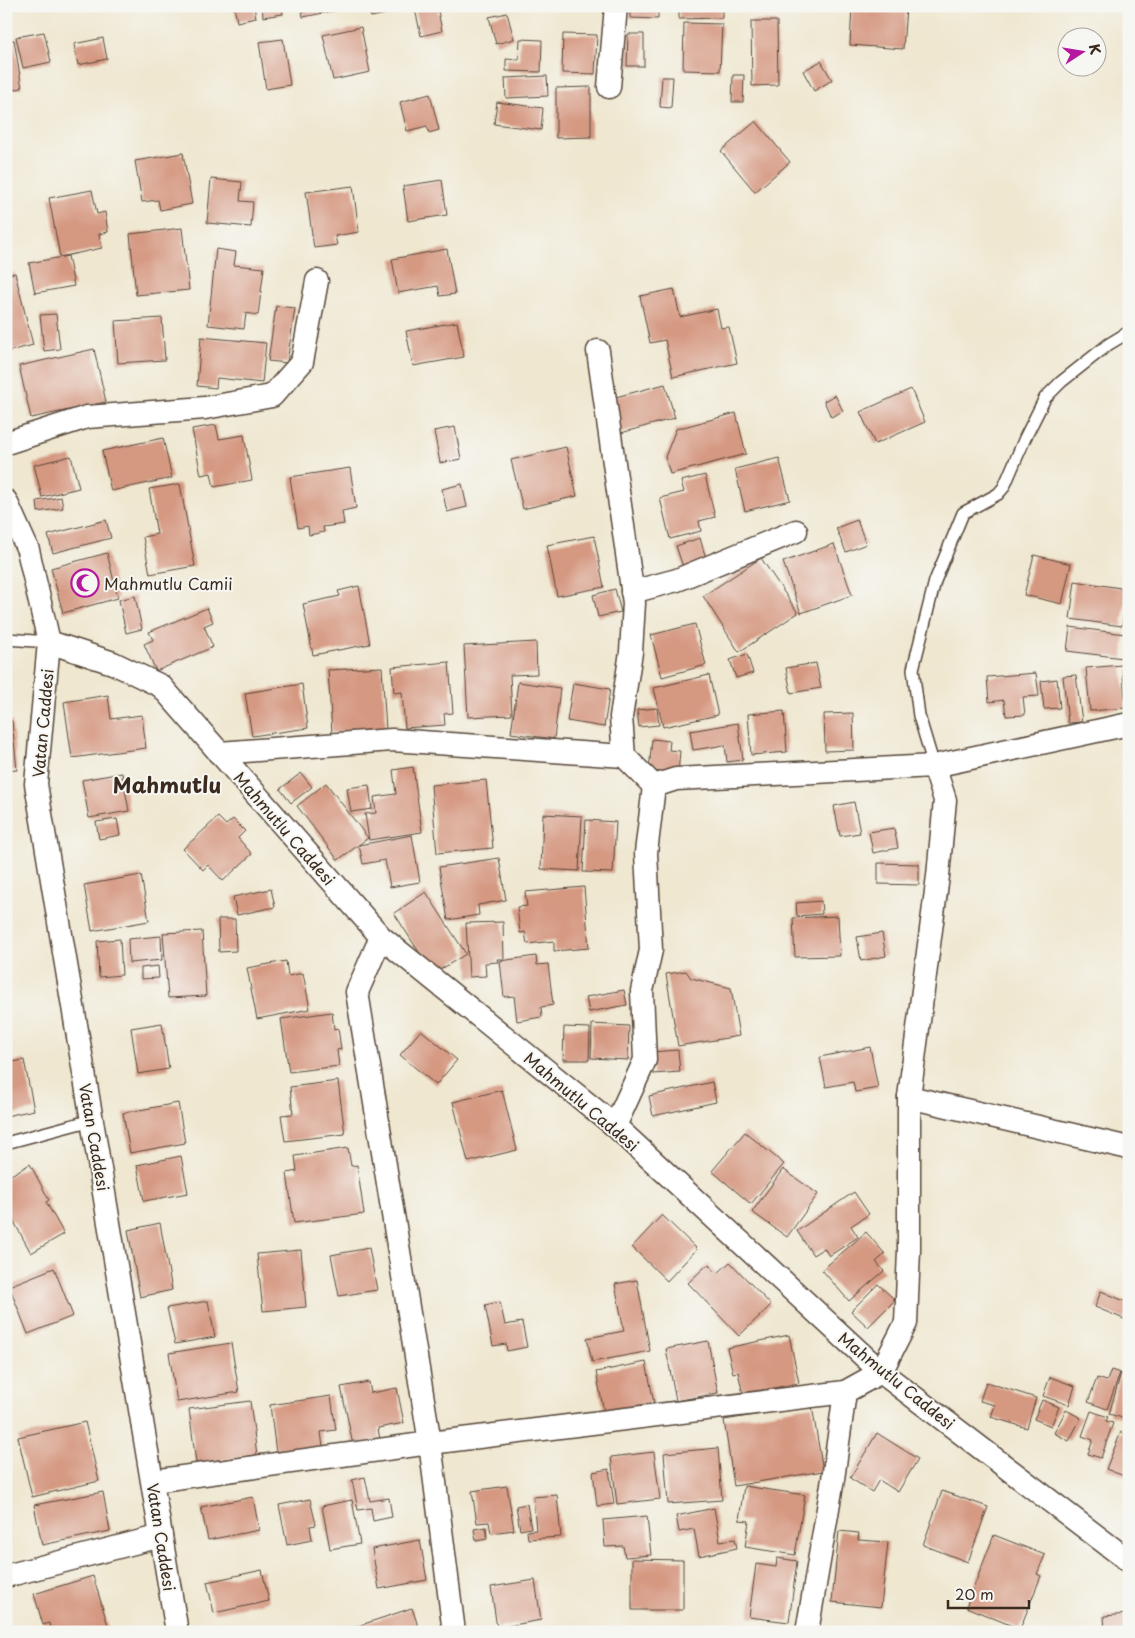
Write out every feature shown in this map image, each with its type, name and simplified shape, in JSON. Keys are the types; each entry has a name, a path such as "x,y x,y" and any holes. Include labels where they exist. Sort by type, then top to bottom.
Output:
{"street":[{"path":"609,87 616,6"},
{"path":"6,444 87,417 205,408 272,396 302,362 317,281"},
{"path":"598,351 634,603 631,652 621,717 624,756 654,786"},
{"name":"Vatan Caddesi","path":"6,501 28,550 49,642 36,784 177,1632"},
{"path":"632,592 676,580 796,531"},
{"name":"Mahmutlu Caddesi","path":"49,642 113,663 161,686 381,937 614,1126 881,1372 1129,1561"},
{"path":"654,786 676,779 934,766 1129,724"},
{"path":"219,753 392,740 624,756"},
{"path":"153,1481 430,1443 844,1392 881,1372 906,1323 909,1097 938,876 945,800 934,766"},
{"path":"614,1126 645,1060 642,991 651,950 646,853 654,786"},
{"path":"381,937 357,992 430,1443 454,1632"},
{"path":"909,1097 1129,1148"},
{"path":"807,1632 833,1478 844,1392"},
{"path":"6,1576 161,1536"}],"lane":[{"path":"934,766 919,716 913,669 935,581 963,513 998,494 1004,488 1025,438 1046,398 1068,376 1109,344 1129,332"},
{"path":"6,639 49,642"},
{"path":"6,1144 92,1120"}],"building":[{"path":"234,6 254,6 256,18 237,22"},
{"path":"262,6 282,6 283,14 263,17"},
{"path":"301,6 354,6 354,7 303,17"},
{"path":"369,6 410,6 410,9 371,17"},
{"path":"437,6 442,31 421,36 415,9"},
{"path":"630,6 658,6 658,19 630,18"},
{"path":"679,6 722,6 722,18 679,19"},
{"path":"852,6 906,7 903,49 850,45"},
{"path":"507,13 514,39 496,44 489,17"},
{"path":"751,21 777,21 778,85 752,86"},
{"path":"684,23 722,24 720,71 683,70"},
{"path":"361,27 370,72 333,80 323,35"},
{"path":"44,32 51,62 23,68 16,37"},
{"path":"563,34 597,35 595,74 562,73"},
{"path":"628,34 644,34 644,66 627,66"},
{"path":"103,38 107,59 78,65 74,44"},
{"path":"283,39 290,85 266,89 259,42"},
{"path":"520,39 542,40 541,72 506,71 506,59 519,60"},
{"path":"14,40 22,88 6,91 6,41"},
{"path":"821,61 832,80 814,91 803,71"},
{"path":"733,75 744,75 743,102 732,102"},
{"path":"547,76 548,96 506,98 505,78"},
{"path":"662,77 673,77 671,108 660,107"},
{"path":"591,87 591,137 556,138 556,88"},
{"path":"430,94 439,130 429,133 427,126 407,131 400,102"},
{"path":"497,102 543,108 541,130 494,124"},
{"path":"756,121 790,162 755,192 721,151"},
{"path":"183,153 192,204 160,210 158,200 142,202 135,161"},
{"path":"211,179 242,182 240,201 253,202 251,227 207,223"},
{"path":"442,180 447,215 408,221 403,186"},
{"path":"353,186 359,232 335,236 337,245 314,248 306,192"},
{"path":"92,190 97,214 105,212 108,232 99,234 102,248 60,257 49,198"},
{"path":"182,228 189,290 136,295 130,234"},
{"path":"216,249 236,252 234,265 264,268 258,315 246,313 244,329 208,325"},
{"path":"447,249 455,294 440,296 438,286 398,293 392,259"},
{"path":"68,256 74,286 35,293 29,263"},
{"path":"15,273 33,345 6,352 6,275"},
{"path":"674,289 680,317 717,309 721,328 729,327 737,363 673,377 665,340 650,343 640,296"},
{"path":"276,306 295,308 287,363 268,361"},
{"path":"56,314 60,349 44,351 40,315"},
{"path":"162,318 165,360 118,363 115,321"},
{"path":"457,322 464,357 413,366 406,331"},
{"path":"201,337 266,343 262,383 217,378 216,388 197,386"},
{"path":"94,349 106,402 31,418 19,366"},
{"path":"665,384 675,418 621,433 612,398"},
{"path":"911,389 925,422 875,444 860,412"},
{"path":"835,395 843,411 831,417 824,401"},
{"path":"736,413 746,454 670,474 665,457 676,429"},
{"path":"216,425 219,439 244,435 252,480 214,487 211,473 201,475 192,429"},
{"path":"455,427 461,459 440,463 434,431"},
{"path":"163,438 172,478 111,491 102,451"},
{"path":"566,447 577,496 523,509 511,460"},
{"path":"71,456 79,488 42,497 34,465"},
{"path":"779,458 790,500 745,511 735,469"},
{"path":"350,468 356,508 342,511 344,524 323,527 324,532 309,535 308,526 298,528 290,477"},
{"path":"705,475 715,517 699,521 701,531 670,539 660,498 684,492 681,481"},
{"path":"180,484 195,566 150,574 143,537 157,534 149,489"},
{"path":"462,484 467,507 447,512 442,489"},
{"path":"61,497 63,508 38,512 37,501"},
{"path":"106,520 111,538 53,553 48,535"},
{"path":"857,520 866,544 846,552 836,528"},
{"path":"594,536 604,587 557,596 547,545"},
{"path":"700,538 707,562 684,570 676,546"},
{"path":"834,544 852,595 801,613 783,562"},
{"name":"Mahmutlu Camii","path":"107,553 118,598 63,613 51,568"},
{"path":"1034,555 1071,564 1062,604 1024,595"},
{"path":"761,558 798,613 739,652 703,596"},
{"path":"1075,581 1127,589 1122,626 1070,619"},
{"path":"359,586 370,644 313,655 303,604 340,596 338,591"},
{"path":"615,589 621,612 598,617 593,595"},
{"path":"135,596 142,629 126,633 119,600"},
{"path":"207,608 213,622 204,626 213,647 156,671 144,644 153,640 149,632"},
{"path":"695,624 706,665 662,677 651,635"},
{"path":"1070,627 1125,634 1123,658 1067,651"},
{"path":"536,642 537,674 510,675 512,715 468,717 464,646"},
{"path":"747,654 753,673 736,678 730,660"},
{"path":"449,662 453,713 444,714 445,725 405,728 402,692 394,693 392,667"},
{"path":"816,663 821,688 791,693 786,668"},
{"path":"1122,665 1126,708 1090,711 1086,668"},
{"path":"382,667 386,730 332,733 328,670"},
{"path":"1036,673 1039,696 1023,697 1025,715 1006,716 1004,700 989,702 987,677"},
{"path":"709,675 718,715 663,727 654,688"},
{"path":"1076,675 1082,722 1068,723 1063,676"},
{"path":"1057,679 1060,708 1044,709 1041,681"},
{"path":"518,682 560,688 554,739 511,733"},
{"path":"573,683 610,689 604,727 567,721"},
{"path":"302,684 308,728 252,736 245,693"},
{"path":"108,695 111,719 142,715 146,748 72,758 64,702"},
{"path":"657,708 659,725 639,727 637,710"},
{"path":"784,711 787,752 751,755 748,714"},
{"path":"853,713 854,750 825,751 824,714"},
{"path":"12,721 17,770 6,771 6,722"},
{"path":"738,723 743,760 727,762 725,745 693,750 690,731"},
{"path":"652,739 670,741 669,750 680,751 678,774 649,771"},
{"path":"413,767 422,832 369,840 365,814 376,813 374,797 396,794 393,770"},
{"path":"122,773 129,811 89,818 82,780"},
{"path":"301,773 312,787 291,803 280,789"},
{"path":"486,780 493,848 437,853 431,785"},
{"path":"326,783 368,838 338,860 297,806"},
{"path":"369,785 372,809 351,812 347,788"},
{"path":"854,802 860,833 840,836 834,806"},
{"path":"543,814 582,816 579,871 541,869"},
{"path":"218,817 226,825 233,819 245,831 238,838 252,854 223,881 208,865 203,870 183,849"},
{"path":"117,819 120,835 99,839 96,822"},
{"path":"586,820 616,822 613,873 583,872"},
{"path":"894,828 898,848 873,853 869,832"},
{"path":"412,835 420,882 390,887 385,860 363,864 359,845"},
{"path":"499,858 506,900 478,905 479,915 448,920 439,867"},
{"path":"878,863 919,864 919,885 878,884"},
{"path":"141,875 149,921 92,931 84,885"},
{"path":"584,887 589,948 554,951 554,941 527,944 525,932 520,933 517,907 527,906 525,892"},
{"path":"271,889 275,907 237,915 233,897"},
{"path":"426,892 466,954 433,974 394,913"},
{"path":"821,901 822,914 797,916 796,903"},
{"path":"838,916 840,956 795,957 793,918"},
{"path":"218,919 235,919 236,951 219,952"},
{"path":"503,922 504,959 497,959 498,962 485,963 486,976 469,977 466,923"},
{"path":"202,931 206,996 168,998 163,933"},
{"path":"882,933 886,956 861,961 857,937"},
{"path":"161,936 162,960 129,963 128,939"},
{"path":"120,939 122,975 99,977 97,941"},
{"path":"536,956 537,965 548,964 553,1005 541,1007 542,1017 517,1021 514,996 504,997 500,961"},
{"path":"286,961 288,976 303,973 310,1009 257,1019 247,968"},
{"path":"158,966 159,978 141,979 141,968"},
{"path":"686,971 691,978 731,988 739,1036 678,1046 666,974"},
{"path":"624,990 627,1005 589,1012 586,997"},
{"path":"332,1012 334,1029 338,1028 341,1049 337,1050 339,1066 289,1072 281,1019"},
{"path":"162,1023 169,1069 138,1074 131,1028"},
{"path":"592,1024 629,1026 628,1060 591,1058"},
{"path":"564,1027 590,1028 589,1060 563,1060"},
{"path":"421,1030 457,1060 436,1085 400,1055"},
{"path":"870,1047 878,1088 855,1092 853,1082 826,1087 820,1057"},
{"path":"678,1050 680,1072 653,1074 652,1052"},
{"path":"24,1060 34,1110 6,1116 6,1063"},
{"path":"338,1081 345,1134 285,1141 281,1115 293,1114 290,1087"},
{"path":"712,1082 716,1102 653,1116 649,1096"},
{"path":"502,1090 517,1150 468,1162 453,1102"},
{"path":"178,1103 185,1143 130,1153 123,1113"},
{"path":"745,1132 784,1164 751,1204 712,1171"},
{"path":"348,1148 351,1166 357,1165 364,1214 294,1223 287,1173 297,1171 295,1156"},
{"path":"181,1156 188,1193 144,1201 137,1165"},
{"path":"30,1164 49,1200 46,1202 64,1234 31,1253 13,1220 6,1224 6,1178"},
{"path":"783,1169 818,1194 787,1237 752,1212"},
{"path":"854,1192 869,1214 851,1226 858,1237 829,1256 824,1248 813,1255 797,1231"},
{"path":"662,1215 697,1249 667,1281 632,1247"},
{"path":"160,1223 172,1290 140,1297 128,1230"},
{"path":"866,1232 885,1254 876,1262 884,1271 849,1301 822,1270"},
{"path":"369,1248 377,1290 339,1296 331,1255"},
{"path":"301,1250 306,1307 263,1311 257,1254"},
{"path":"730,1262 771,1305 739,1336 688,1283 708,1264 717,1274"},
{"path":"54,1268 73,1316 28,1334 9,1286"},
{"path":"637,1280 650,1351 592,1362 587,1338 624,1331 615,1284"},
{"path":"878,1284 895,1300 868,1327 851,1311"},
{"path":"1101,1291 1129,1303 1124,1319 1095,1307"},
{"path":"208,1301 215,1337 175,1344 167,1308"},
{"path":"500,1302 505,1325 522,1322 527,1347 507,1351 506,1344 493,1346 485,1305"},
{"path":"789,1335 799,1383 743,1394 738,1372 733,1373 727,1348"},
{"path":"708,1341 718,1393 676,1401 666,1349"},
{"path":"231,1343 239,1392 177,1402 169,1353"},
{"path":"646,1362 654,1403 604,1412 596,1372"},
{"path":"1111,1370 1120,1373 1107,1409 1088,1402 1097,1378 1107,1381"},
{"path":"1121,1373 1129,1376 1129,1420 1109,1414"},
{"path":"1050,1377 1075,1386 1069,1405 1043,1396"},
{"path":"369,1382 371,1393 397,1388 404,1423 378,1428 380,1440 353,1445 341,1387"},
{"path":"986,1382 1036,1398 1027,1428 991,1417 995,1405 980,1401"},
{"path":"331,1396 336,1430 321,1432 323,1447 276,1453 270,1405"},
{"path":"1042,1400 1059,1407 1051,1426 1034,1419"},
{"path":"250,1401 257,1455 196,1463 189,1409"},
{"path":"812,1406 823,1471 734,1486 724,1420"},
{"path":"1066,1410 1081,1418 1069,1441 1054,1433"},
{"path":"1091,1411 1108,1417 1106,1421 1113,1423 1101,1458 1088,1454 1093,1440 1082,1436"},
{"path":"85,1422 99,1481 32,1497 18,1437"},
{"path":"1121,1432 1129,1435 1129,1478 1106,1469"},
{"path":"877,1433 918,1459 898,1492 879,1480 872,1492 850,1478"},
{"path":"718,1448 722,1500 668,1504 664,1453"},
{"path":"654,1452 660,1499 617,1504 611,1457"},
{"path":"609,1469 614,1504 597,1506 593,1472"},
{"path":"365,1477 370,1501 389,1498 392,1517 373,1521 371,1508 358,1510 352,1480"},
{"path":"507,1486 514,1530 491,1533 489,1522 477,1523 472,1491"},
{"path":"744,1486 805,1495 795,1555 745,1547 749,1521 739,1520"},
{"path":"942,1491 988,1507 968,1562 923,1545"},
{"path":"103,1492 110,1531 42,1545 34,1505"},
{"path":"557,1495 561,1537 528,1539 527,1531 536,1530 533,1497"},
{"path":"253,1497 259,1530 208,1540 201,1507"},
{"path":"310,1499 316,1525 310,1526 312,1540 287,1545 279,1505"},
{"path":"352,1500 360,1544 330,1549 322,1506"},
{"path":"527,1504 531,1528 520,1530 516,1506"},
{"path":"714,1508 720,1541 735,1539 737,1548 699,1556 694,1529 679,1532 676,1516"},
{"path":"647,1516 651,1555 625,1557 623,1546 605,1547 603,1520"},
{"path":"486,1527 487,1539 476,1541 474,1529"},
{"path":"839,1531 859,1533 858,1540 888,1542 881,1607 832,1602"},
{"path":"994,1535 1045,1555 1037,1574 1041,1576 1020,1629 966,1607"},
{"path":"420,1540 427,1580 379,1589 372,1549"},
{"path":"777,1558 797,1561 789,1622 749,1617 756,1564 776,1567"},
{"path":"632,1559 683,1560 683,1610 632,1610"},
{"path":"262,1570 269,1601 214,1613 207,1582"},
{"path":"93,1576 110,1632 51,1632 49,1623 43,1625 34,1594"},
{"path":"535,1580 541,1620 497,1628 491,1587"},
{"path":"412,1608 420,1632 353,1632 352,1628"},
{"path":"1129,1614 1129,1632 1105,1632 1104,1616"}],"place":[{"name":"Mahmutlu Camii","path":"85,583"}],"district":[{"name":"Mahmutlu","path":"167,784"}]}
